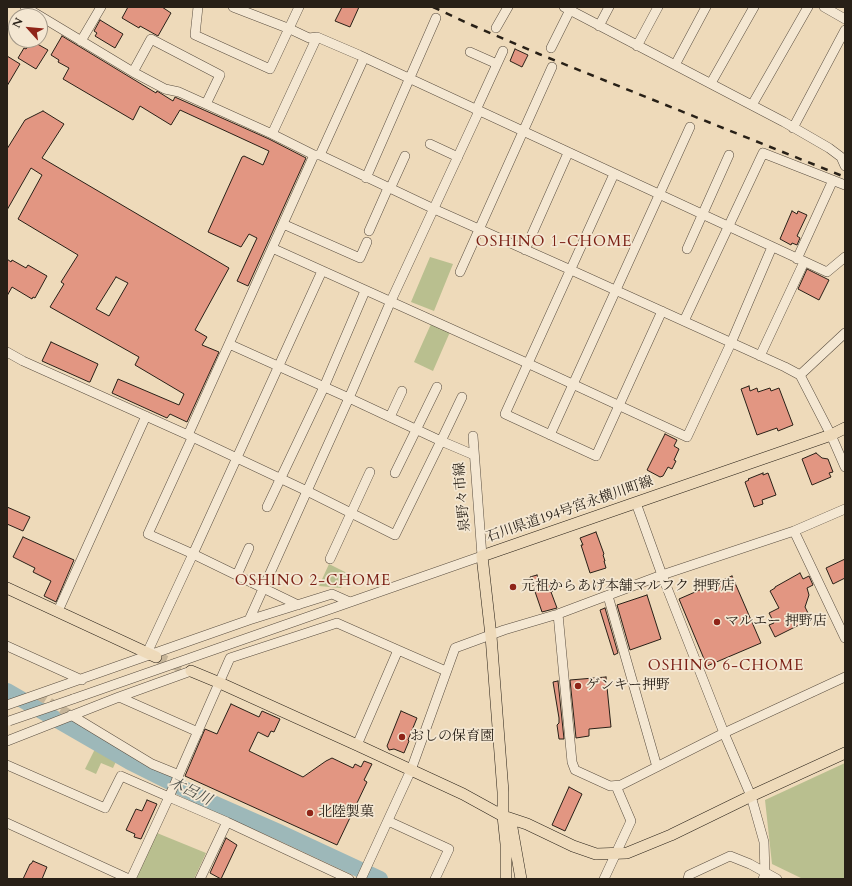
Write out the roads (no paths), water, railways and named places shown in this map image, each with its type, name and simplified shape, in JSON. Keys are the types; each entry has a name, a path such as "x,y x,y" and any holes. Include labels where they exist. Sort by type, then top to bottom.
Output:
{"main road":[{"name":"石川県道194号宮永横川町線","path":"506,879 506,844 503,816 503,792 482,556 831,435 845,428"},
{"path":"7,588 152,655"},
{"path":"191,671 463,794 503,816 527,824 596,854 627,853 671,835 845,753"},
{"path":"503,816 512,828 521,879"}],"street":[{"path":"81,41 101,7"},
{"path":"198,7 195,34 270,69 299,7"},
{"path":"233,7 244,9 309,38 317,37 827,272 845,257"},
{"path":"496,28 508,7"},
{"path":"599,26 609,7"},
{"path":"637,46 658,7"},
{"path":"675,65 706,7"},
{"path":"710,83 754,7"},
{"path":"752,105 808,7"},
{"path":"824,7 845,18"},
{"path":"551,48 567,9 752,105 829,148 841,157 845,166"},
{"path":"366,178 436,18"},
{"path":"48,21 133,72 165,89 178,92 206,104 800,375 831,435 845,467"},
{"path":"793,128 845,30"},
{"path":"272,134 317,37"},
{"path":"133,72 152,39 220,75 206,104"},
{"path":"249,620 390,303 458,157 503,50"},
{"path":"470,52 497,64"},
{"path":"298,605 148,534 229,344 272,248 364,58"},
{"path":"460,272 552,67"},
{"path":"550,435 690,127"},
{"path":"430,144 458,157"},
{"path":"525,250 568,153"},
{"path":"684,321 762,153 845,185"},
{"path":"687,249 730,155"},
{"path":"369,231 405,156"},
{"path":"614,174 505,414 596,456 662,311"},
{"path":"760,356 801,261 833,180"},
{"path":"283,224 360,258 367,242"},
{"path":"272,248 390,303 527,363 687,438 731,343 772,247"},
{"path":"152,655 193,554 238,459 322,271"},
{"path":"267,507 324,387 365,291"},
{"path":"800,375 845,334"},
{"path":"229,344 474,455"},
{"path":"7,352 23,361 190,436 307,491 395,535 462,397"},
{"path":"395,473 437,386"},
{"path":"390,417 402,391"},
{"path":"58,611 146,416"},
{"name":"泉野々市線","path":"473,436 482,556"},
{"path":"330,559 370,472"},
{"path":"636,503 662,575 724,733 751,796 764,842 764,876"},
{"path":"362,879 411,770 455,648 504,630 558,614 662,575 794,531 845,509"},
{"path":"794,531 845,638"},
{"path":"237,575 249,548"},
{"path":"7,722 482,556"},
{"path":"11,704 249,620 332,594 350,602"},
{"path":"608,596 657,767"},
{"path":"335,607 337,623"},
{"path":"558,614 572,762 575,770 610,786 621,785 724,733 845,677"},
{"path":"7,823 130,879 170,794 230,658 337,623 446,671"},
{"path":"7,646 82,680"},
{"path":"357,745 398,650"},
{"path":"7,740 191,671"},
{"path":"119,697 198,732"},
{"path":"69,716 152,764 178,776"},
{"path":"7,765 105,808 121,776 170,794 349,879"},
{"path":"604,879 630,821 616,786"},
{"path":"388,821 449,849 435,879"},
{"path":"200,879 227,822"},
{"path":"688,879 690,875 730,856 750,864 764,876 777,879"}],"waterway":[{"name":"木呂川","path":"7,691 130,762 204,799 380,879"}],"tunnel":[{"path":"156,657 191,671"},
{"path":"38,695 71,715"}],"railway":[{"path":"433,7 539,54 845,177"}],"place":[{"name":"元祖からあげ本舗マルフク 押野店","path":"513,587"},
{"name":"マルエー 押野店","path":"717,622"},
{"name":"ゲンキー押野","path":"578,686"},
{"name":"おしの保育園","path":"402,737"},
{"name":"北陸製菓","path":"310,813"}],"district":[{"name":"OSHINO 1-CHOME","path":"554,243"},
{"name":"OSHINO 2-CHOME","path":"313,582"},
{"name":"OSHINO 6-CHOME","path":"726,667"}]}
